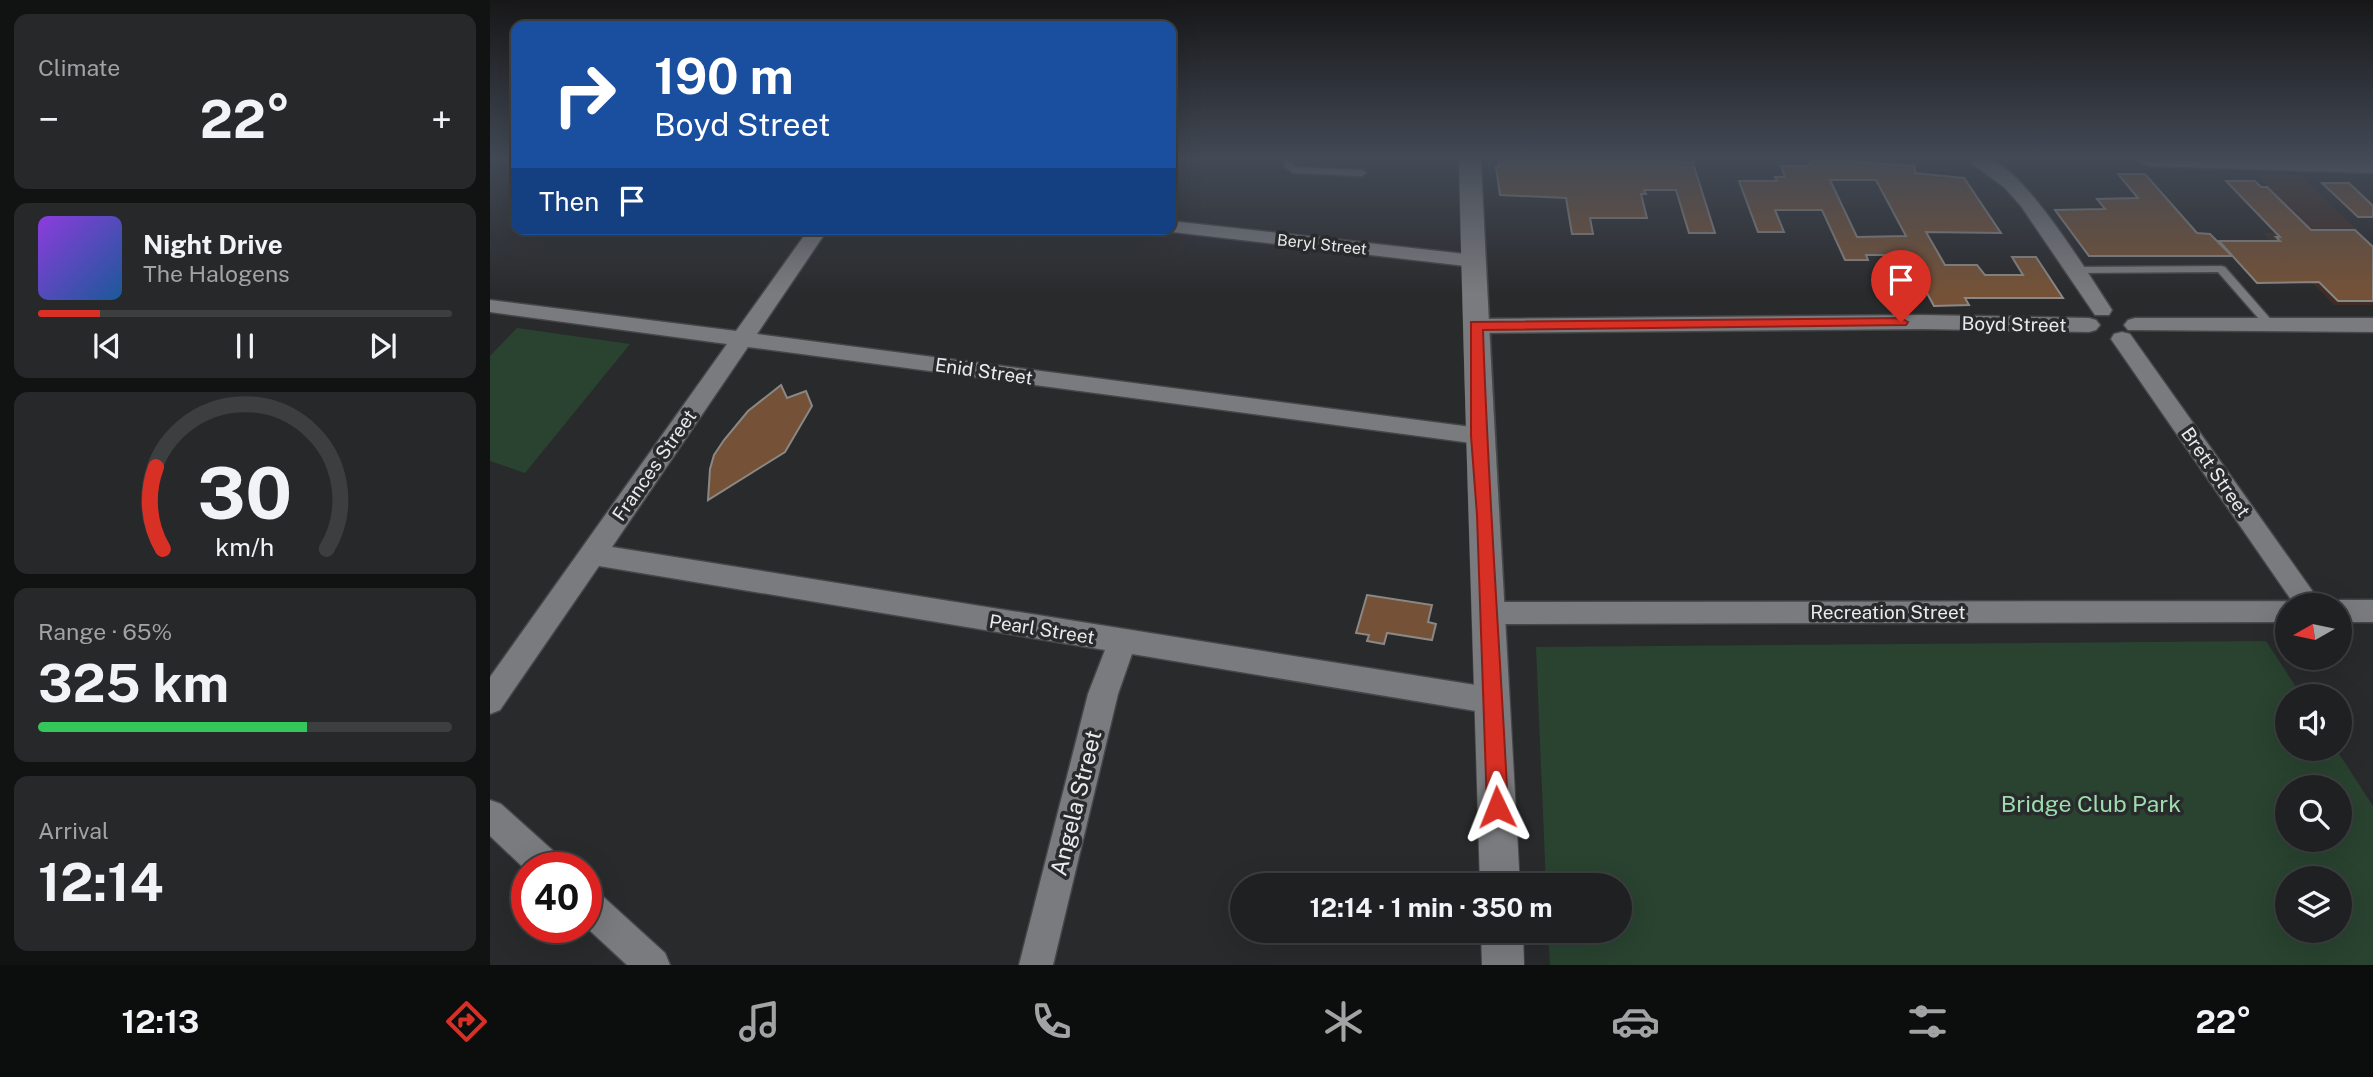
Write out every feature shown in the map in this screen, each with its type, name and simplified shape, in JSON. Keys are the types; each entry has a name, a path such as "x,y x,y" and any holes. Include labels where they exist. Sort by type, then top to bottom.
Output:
{"street":[{"path":"1472,204 1479,436 1494,701 1500,873"},
{"path":"2029,204 2074,270 2096,317 2099,333 2270,325 2373,325"},
{"name":"Beryl Street","path":"1176,228 1474,261"},
{"name":"Frances Street","path":"490,701 815,235"},
{"name":"Enid Street","path":"490,306 1479,436"},
{"name":"Boyd Street","path":"1476,326 1912,322 2096,317"},
{"name":"Brett Street","path":"2129,332 2301,593"},
{"name":"Pearl Street","path":"591,554 1494,701"},
{"name":"Recreation Street","path":"1488,613 2275,611"},
{"path":"2352,611 2373,611"},
{"name":"Angela Street","path":"1036,965 1103,694 1122,642"},
{"path":"490,815 530,852"},
{"path":"602,919 653,965"},
{"path":"1502,943 1503,965"}],"lane":[{"path":"2074,270 2221,269 2270,325"}],"shaded area":[{"path":"2285,204 2330,204 2373,245 2373,305 2334,305 2263,233 2312,232"}],"green space":[{"path":"517,328 630,344 525,473 490,461 490,356"},
{"name":"Bridge Club Park","path":"2266,641 2275,655 2275,670 2285,670 2294,684 2275,684 2275,761 2344,761 2373,806 2373,965 1550,965 1549,943 1632,943 1632,873 1545,873 1536,647"}],"building":[{"path":"1567,204 1644,204 1647,218 1590,218 1593,234 1572,234"},
{"path":"1680,204 1706,204 1715,233 1689,233"},
{"path":"1748,204 1841,204 1857,237 1906,236 1889,204 1982,204 2001,233 1926,232 1945,265 1977,265 1985,275 2023,275 2012,257 2036,257 2063,298 1965,298 1969,305 1934,306 1906,255 1866,255 1868,260 1845,260 1822,210 1775,210 1784,232 1758,232"},
{"path":"2101,204 2171,204 2197,233 2210,234 2232,256 2089,256 2055,210 2105,209"},
{"path":"2248,204 2284,204 2311,230 2355,230 2373,247 2373,301 2338,301 2319,282 2257,283 2219,241 2280,241 2276,237 2280,237"},
{"path":"2344,204 2373,206 2373,217 2358,217"},
{"path":"781,385 787,398 806,391 812,406 785,452 708,500 710,469 714,455 748,411"},
{"path":"1367,595 1432,605 1428,622 1436,624 1432,640 1387,633 1384,644 1367,641 1369,635 1356,633"}],"route":[{"path":"1497,807 1476,326 1901,322"}]}
